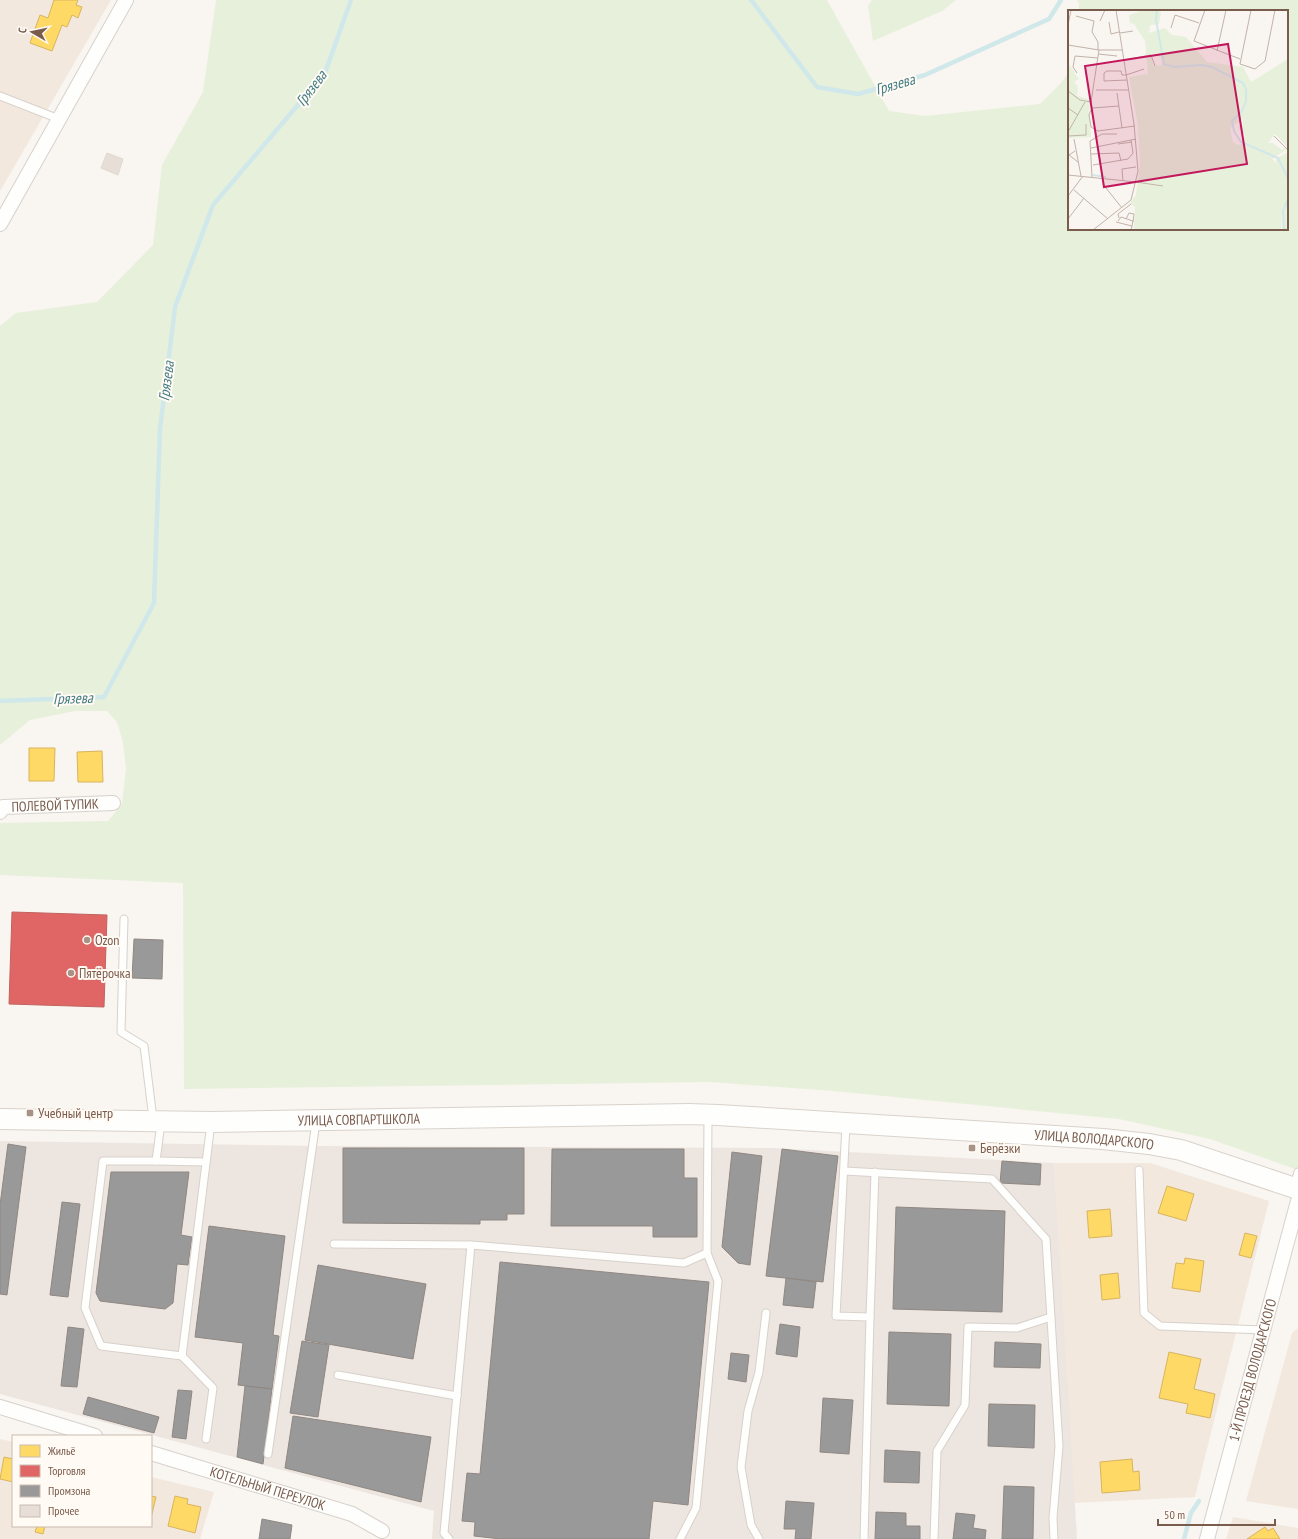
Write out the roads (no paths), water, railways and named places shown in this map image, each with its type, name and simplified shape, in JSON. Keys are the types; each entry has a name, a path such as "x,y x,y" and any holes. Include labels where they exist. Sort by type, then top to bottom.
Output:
{"street":[{"path":"0,224 126,0"},
{"name":"ПОЛЕВОЙ ТУПИК","path":"0,812 3,807 113,803"},
{"name":"УЛИЦА СОВПАРТШКОЛА","path":"0,1119 211,1122 713,1115 841,1122"},
{"name":"УЛИЦА ВОЛОДАРСКОГО","path":"841,1122 1103,1139 1149,1144 1181,1150 1297,1187"},
{"name":"1-Й ПРОЕЗД ВОЛОДАРСКОГО","path":"1207,1539 1263,1330 1297,1187"},
{"path":"0,1407 92,1435"},
{"name":"КОТЕЛЬНЫЙ ПЕРЕУЛОК","path":"152,1453 352,1514 382,1535"}],"lane":[{"path":"0,96 59,119"},
{"path":"124,919 121,1032 144,1046 157,1121 156,1161"},
{"path":"680,1539 696,1508 718,1281 707,1253 713,1115"},
{"path":"268,1454 317,1120"},
{"path":"182,1356 211,1122"},
{"path":"841,1122 844,1171 836,1316 870,1317"},
{"path":"206,1162 103,1160 85,1308 101,1346 182,1356 213,1388 206,1440"},
{"path":"1139,1170 1144,1313 1160,1326 1263,1330"},
{"path":"844,1171 992,1179 1046,1240 1059,1446 1053,1518 1054,1539"},
{"path":"864,1539 875,1172"},
{"path":"334,1244 471,1245 684,1264 707,1253"},
{"path":"449,1539 444,1533 471,1245"},
{"path":"758,1539 751,1525 741,1468 748,1411 759,1372 766,1313"},
{"path":"934,1539 937,1452 965,1405 968,1327 1017,1328 1051,1317"},
{"path":"338,1375 457,1396"}],"waterway":[{"name":"Грязева","path":"0,701 104,697 154,603 160,429 175,307 213,205 325,73 351,0"},
{"name":"Грязева","path":"751,0 817,87 858,94 925,75 1049,19 1061,0"},
{"path":"1184,1539 1191,1513 1199,1501"}],"place":[{"name":"Ozon","path":"87,940"},
{"name":"Пятёрочка","path":"71,973"},
{"name":"Учебный центр","path":"30,1113"},
{"name":"Берёзки","path":"972,1148"}]}
